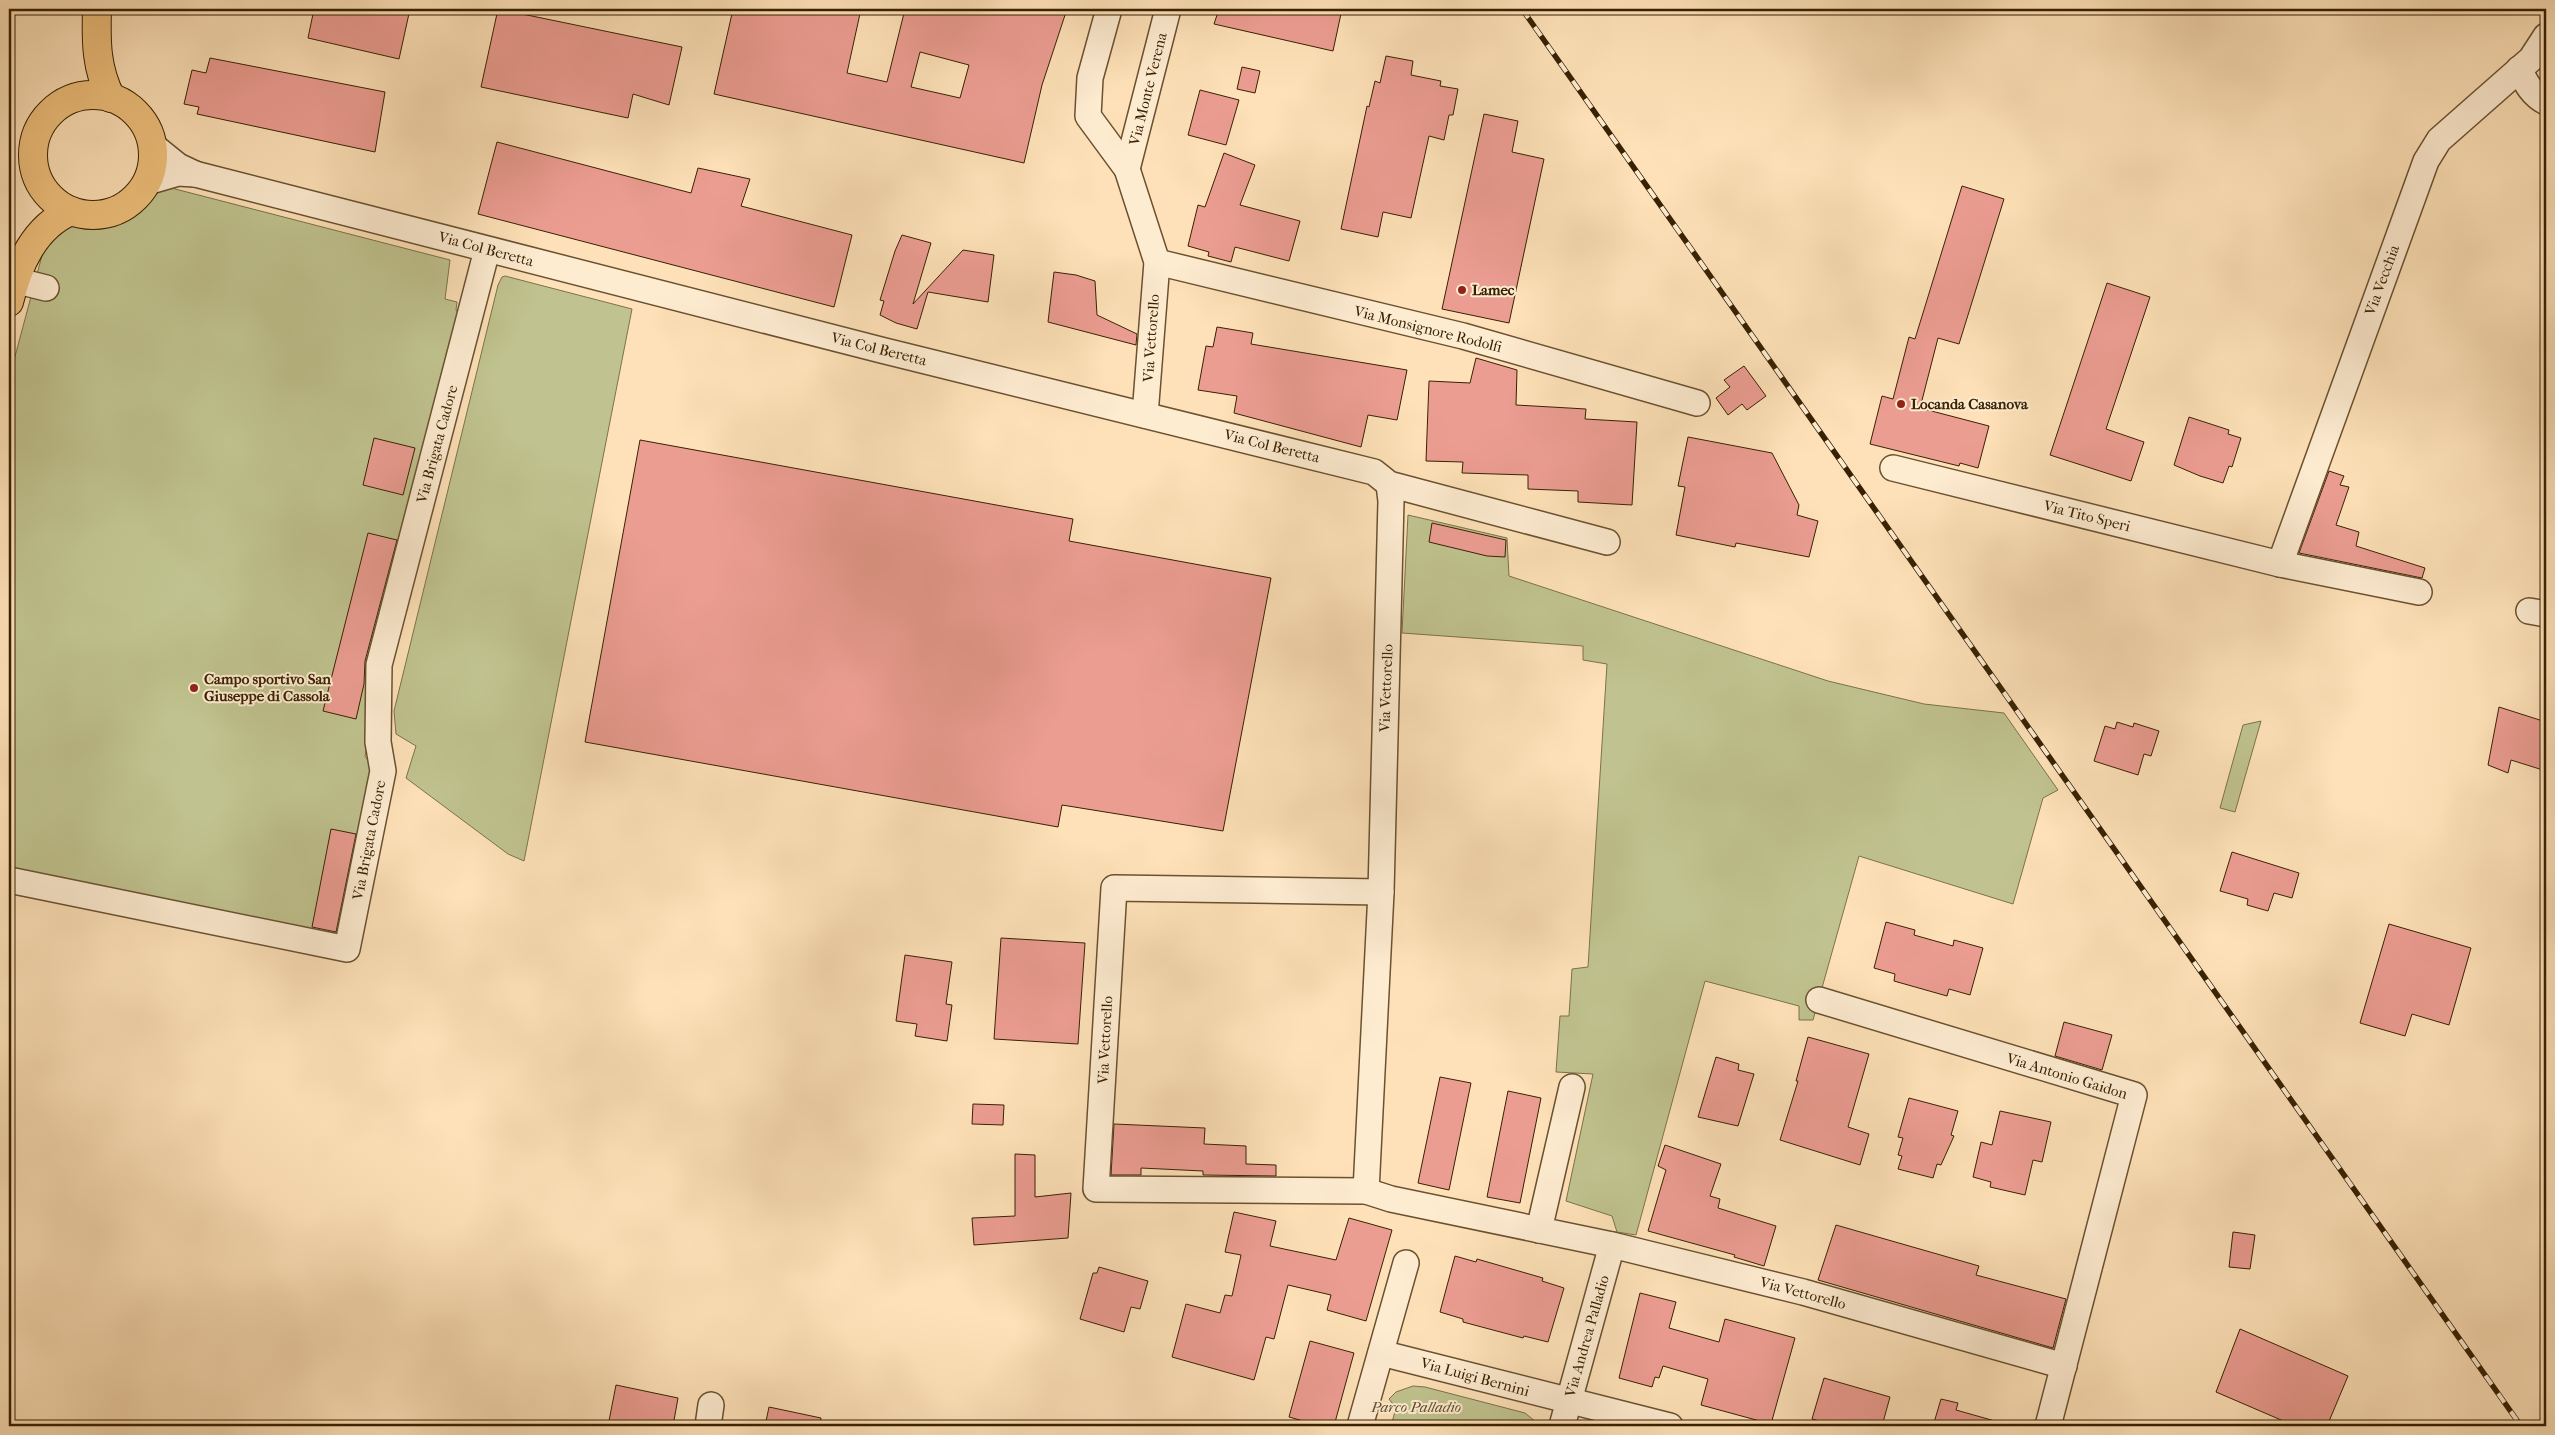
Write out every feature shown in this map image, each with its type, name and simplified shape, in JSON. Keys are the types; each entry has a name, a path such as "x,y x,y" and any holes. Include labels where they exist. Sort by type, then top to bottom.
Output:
{"main road":[{"path":"97,9 96,43 102,79 111,98"},
{"path":"72,98 82,81 96,43"},
{"path":"98,95 111,98 123,103 142,121 152,145 151,170 146,182 131,201 120,208 96,215 71,211 51,198 43,189 33,166 32,154 38,130 52,111 72,98 98,95"},
{"path":"12,291 38,235 43,214 43,189"},
{"path":"38,235 54,220 71,211"}],"street":[{"name":"Via Monte Verena","path":"1109,9 1090,78 1088,116 1127,169 1157,262"},
{"name":"Via Monte Verena","path":"1127,169 1168,9"},
{"name":"Via Vecchia","path":"2280,564 2426,161 2439,140 2456,123 2531,59 2546,36"},
{"path":"2519,69 2528,86 2540,99 2546,102"},
{"path":"152,145 178,166 195,174"},
{"name":"Via Col Beretta","path":"146,182 178,173 195,174 487,250 1374,472 1389,484 1607,542"},
{"name":"Via Brigata Cadore","path":"9,880 347,949 383,771 378,742 379,665 487,250"},
{"name":"Via Monsignore Rodolfi","path":"1157,262 1463,336 1697,403"},
{"name":"Via Vettorello","path":"1145,415 1157,262"},
{"path":"12,291 46,288"},
{"name":"Via Tito Speri","path":"1893,468 2280,564 2419,592"},
{"name":"Via Vettorello","path":"1366,1192 1381,892 1391,501 1389,484"},
{"name":"Via Vettorello","path":"1381,892 1114,888 1096,1189 1366,1192 1612,1246 1803,1292 2064,1366"},
{"name":"Via Antonio Gaidon","path":"1820,1000 2134,1095 2064,1366"},
{"path":"1540,1230 1572,1087"},
{"name":"Via Andrea Palladio","path":"1562,1426 1612,1246"},
{"path":"1360,1426 1406,1263"},
{"name":"Via Luigi Bernini","path":"1381,1353 1670,1426"},
{"path":"2048,1426 2064,1366"}],"green space":[{"name":"Campo sportivo San Giuseppe di Cassola","path":"152,183 450,260 445,299 457,302 456,310 461,316 412,524 365,756 371,765 361,835 338,950 9,883 9,379 48,233 67,222 88,222 94,205 123,212 135,209 146,195"},
{"path":"505,276 632,309 524,861 508,854 406,778 416,746 396,734 394,711 498,285 502,277"},
{"path":"1408,515 1507,538 1509,576 1828,681 1924,704 2004,713 2058,790 2043,798 2013,904 1859,856 1813,1020 1799,1020 1799,1006 1705,981 1636,1235 1617,1232 1612,1216 1566,1201 1593,1074 1556,1072 1560,1016 1569,1016 1572,969 1588,967 1607,664 1583,660 1583,646 1402,633"},
{"path":"2261,721 2235,812 2220,808 2243,725"},
{"name":"Parco Palladio","path":"1413,1386 1425,1387 1525,1413 1541,1426 1391,1426 1396,1408 1389,1399 1396,1392"}],"building":[{"path":"314,9 410,9 399,59 308,38"},
{"path":"498,9 682,47 669,105 633,94 628,118 481,87"},
{"path":"733,9 861,9 847,73 887,82 905,9 1067,9 1042,85 1024,163 714,94","holes":["920,52 969,65 960,98 911,87"]},
{"path":"1219,9 1342,9 1333,51 1214,24"},
{"path":"1386,56 1413,61 1411,75 1441,81 1440,86 1458,89 1453,115 1449,115 1444,140 1429,136 1411,218 1383,212 1378,237 1341,229 1367,106 1369,107 1375,81 1380,83"},
{"path":"210,58 385,92 375,152 197,114 199,107 184,104 192,70 206,73"},
{"path":"1242,67 1260,71 1255,93 1237,89"},
{"path":"1200,90 1239,100 1226,145 1188,135"},
{"path":"1484,114 1518,121 1512,152 1544,159 1509,323 1442,309"},
{"path":"497,142 691,193 698,168 750,179 741,206 852,235 834,307 478,214"},
{"path":"1224,153 1255,165 1240,205 1300,221 1289,261 1235,247 1231,262 1208,256 1209,252 1188,246 1198,205 1205,207"},
{"path":"1962,186 2004,199 1959,344 1938,338 1920,408 1989,426 1978,468 1960,463 1959,466 1870,444 1882,396 1893,399 1909,337 1915,339"},
{"path":"902,235 931,243 913,304 963,250 994,255 988,302 928,292 917,329 896,323 880,315 884,301 880,300 895,251"},
{"path":"1054,272 1076,275 1095,281 1097,315 1137,334 1136,345 1048,322"},
{"path":"2107,283 2150,297 2106,429 2144,442 2131,481 2050,455"},
{"path":"1217,327 1253,333 1251,344 1407,370 1397,420 1368,415 1361,447 1234,413 1237,396 1198,390 1206,346 1213,347"},
{"path":"1476,358 1517,370 1516,405 1586,409 1585,419 1637,422 1632,505 1578,502 1578,491 1528,489 1528,475 1462,473 1463,462 1426,461 1429,381 1470,383"},
{"path":"1744,366 1766,396 1747,410 1742,404 1728,415 1716,398 1730,387 1724,380"},
{"path":"2189,417 2229,430 2228,434 2241,438 2232,467 2229,466 2223,483 2174,465"},
{"path":"1688,437 1772,453 1799,505 1797,515 1818,521 1809,557 1736,543 1735,547 1676,535 1685,487 1678,486"},
{"path":"374,438 415,448 403,495 363,485"},
{"path":"640,440 1073,519 1069,541 1271,578 1223,831 1062,805 1058,827 585,742"},
{"path":"2329,471 2344,476 2340,485 2349,487 2336,525 2359,532 2356,546 2425,568 2422,578 2299,553"},
{"path":"1432,523 1506,540 1505,557 1487,556 1429,542"},
{"path":"368,533 397,540 365,661 364,684 356,719 323,711"},
{"path":"2499,707 2546,722 2546,771 2511,760 2508,773 2488,765"},
{"path":"2117,722 2133,727 2134,723 2159,731 2151,756 2144,754 2138,775 2094,761 2105,726 2115,729"},
{"path":"331,829 356,834 336,932 312,927"},
{"path":"2232,852 2299,873 2292,898 2274,893 2268,911 2247,905 2248,899 2220,891"},
{"path":"1886,922 1915,930 1914,935 1953,946 1954,940 1983,948 1970,995 1949,989 1947,996 1894,981 1895,974 1874,968"},
{"path":"2389,924 2471,948 2449,1025 2412,1014 2405,1036 2360,1023"},
{"path":"1001,938 1085,943 1078,1044 994,1039"},
{"path":"905,955 952,962 946,1004 952,1005 947,1041 915,1036 917,1024 896,1021"},
{"path":"2064,1022 2112,1035 2102,1070 2055,1056"},
{"path":"1808,1037 1869,1054 1848,1127 1869,1134 1860,1165 1780,1140 1798,1081 1796,1081"},
{"path":"1716,1057 1739,1064 1738,1070 1754,1074 1738,1126 1698,1117"},
{"path":"1440,1077 1471,1083 1449,1190 1418,1183"},
{"path":"1508,1091 1541,1098 1520,1203 1487,1197"},
{"path":"1909,1098 1958,1111 1951,1135 1954,1136 1941,1165 1937,1164 1933,1178 1898,1169 1902,1156 1898,1155 1903,1138 1898,1137"},
{"path":"973,1104 1004,1105 1003,1125 972,1124"},
{"path":"2000,1111 2051,1122 2042,1162 2033,1160 2025,1195 1990,1187 1991,1182 1973,1177 1981,1142 1992,1145"},
{"path":"1114,1124 1205,1128 1204,1144 1246,1146 1246,1164 1276,1165 1276,1176 1203,1175 1203,1171 1141,1168 1141,1175 1111,1175"},
{"path":"1665,1145 1721,1164 1710,1196 1720,1199 1718,1208 1776,1226 1764,1266 1734,1257 1735,1255 1648,1231 1666,1170 1658,1166"},
{"path":"1015,1154 1035,1155 1035,1197 1071,1193 1068,1238 974,1245 972,1218 1015,1216"},
{"path":"1234,1212 1276,1221 1270,1246 1336,1260 1349,1218 1392,1230 1366,1321 1327,1310 1331,1295 1288,1285 1274,1339 1266,1337 1254,1380 1172,1357 1186,1304 1220,1313 1225,1295 1232,1296 1241,1255 1225,1252"},
{"path":"1836,1225 1979,1266 1976,1275 2066,1299 2053,1348 1818,1280"},
{"path":"2233,1232 2255,1235 2250,1269 2229,1267"},
{"path":"1455,1256 1476,1262 1477,1259 1543,1278 1542,1281 1564,1288 1548,1342 1524,1336 1523,1338 1463,1322 1463,1319 1440,1312"},
{"path":"1099,1267 1148,1281 1140,1309 1131,1307 1124,1332 1080,1319 1093,1273 1097,1273"},
{"path":"1640,1293 1676,1302 1669,1328 1719,1342 1725,1319 1795,1338 1771,1424 1701,1405 1708,1379 1663,1366 1659,1378 1655,1377 1652,1387 1619,1378"},
{"path":"2240,1329 2348,1376 2327,1426 2295,1426 2216,1392"},
{"path":"1310,1341 1354,1353 1334,1426 1321,1426 1289,1417"},
{"path":"1824,1378 1890,1397 1882,1426 1839,1426 1812,1419"},
{"path":"616,1385 678,1398 673,1426 608,1426"},
{"path":"1941,1399 1958,1403 1956,1410 1995,1421 1995,1426 1933,1426"},
{"path":"769,1407 821,1418 820,1426 765,1426"}],"railway":[{"path":"1522,9 2521,1426"}],"place":[{"name":"Lamec","path":"1462,290"},
{"name":"Locanda Casanova","path":"1901,404"},
{"name":"Campo sportivo San Giuseppe di Cassola","path":"194,688"}]}
